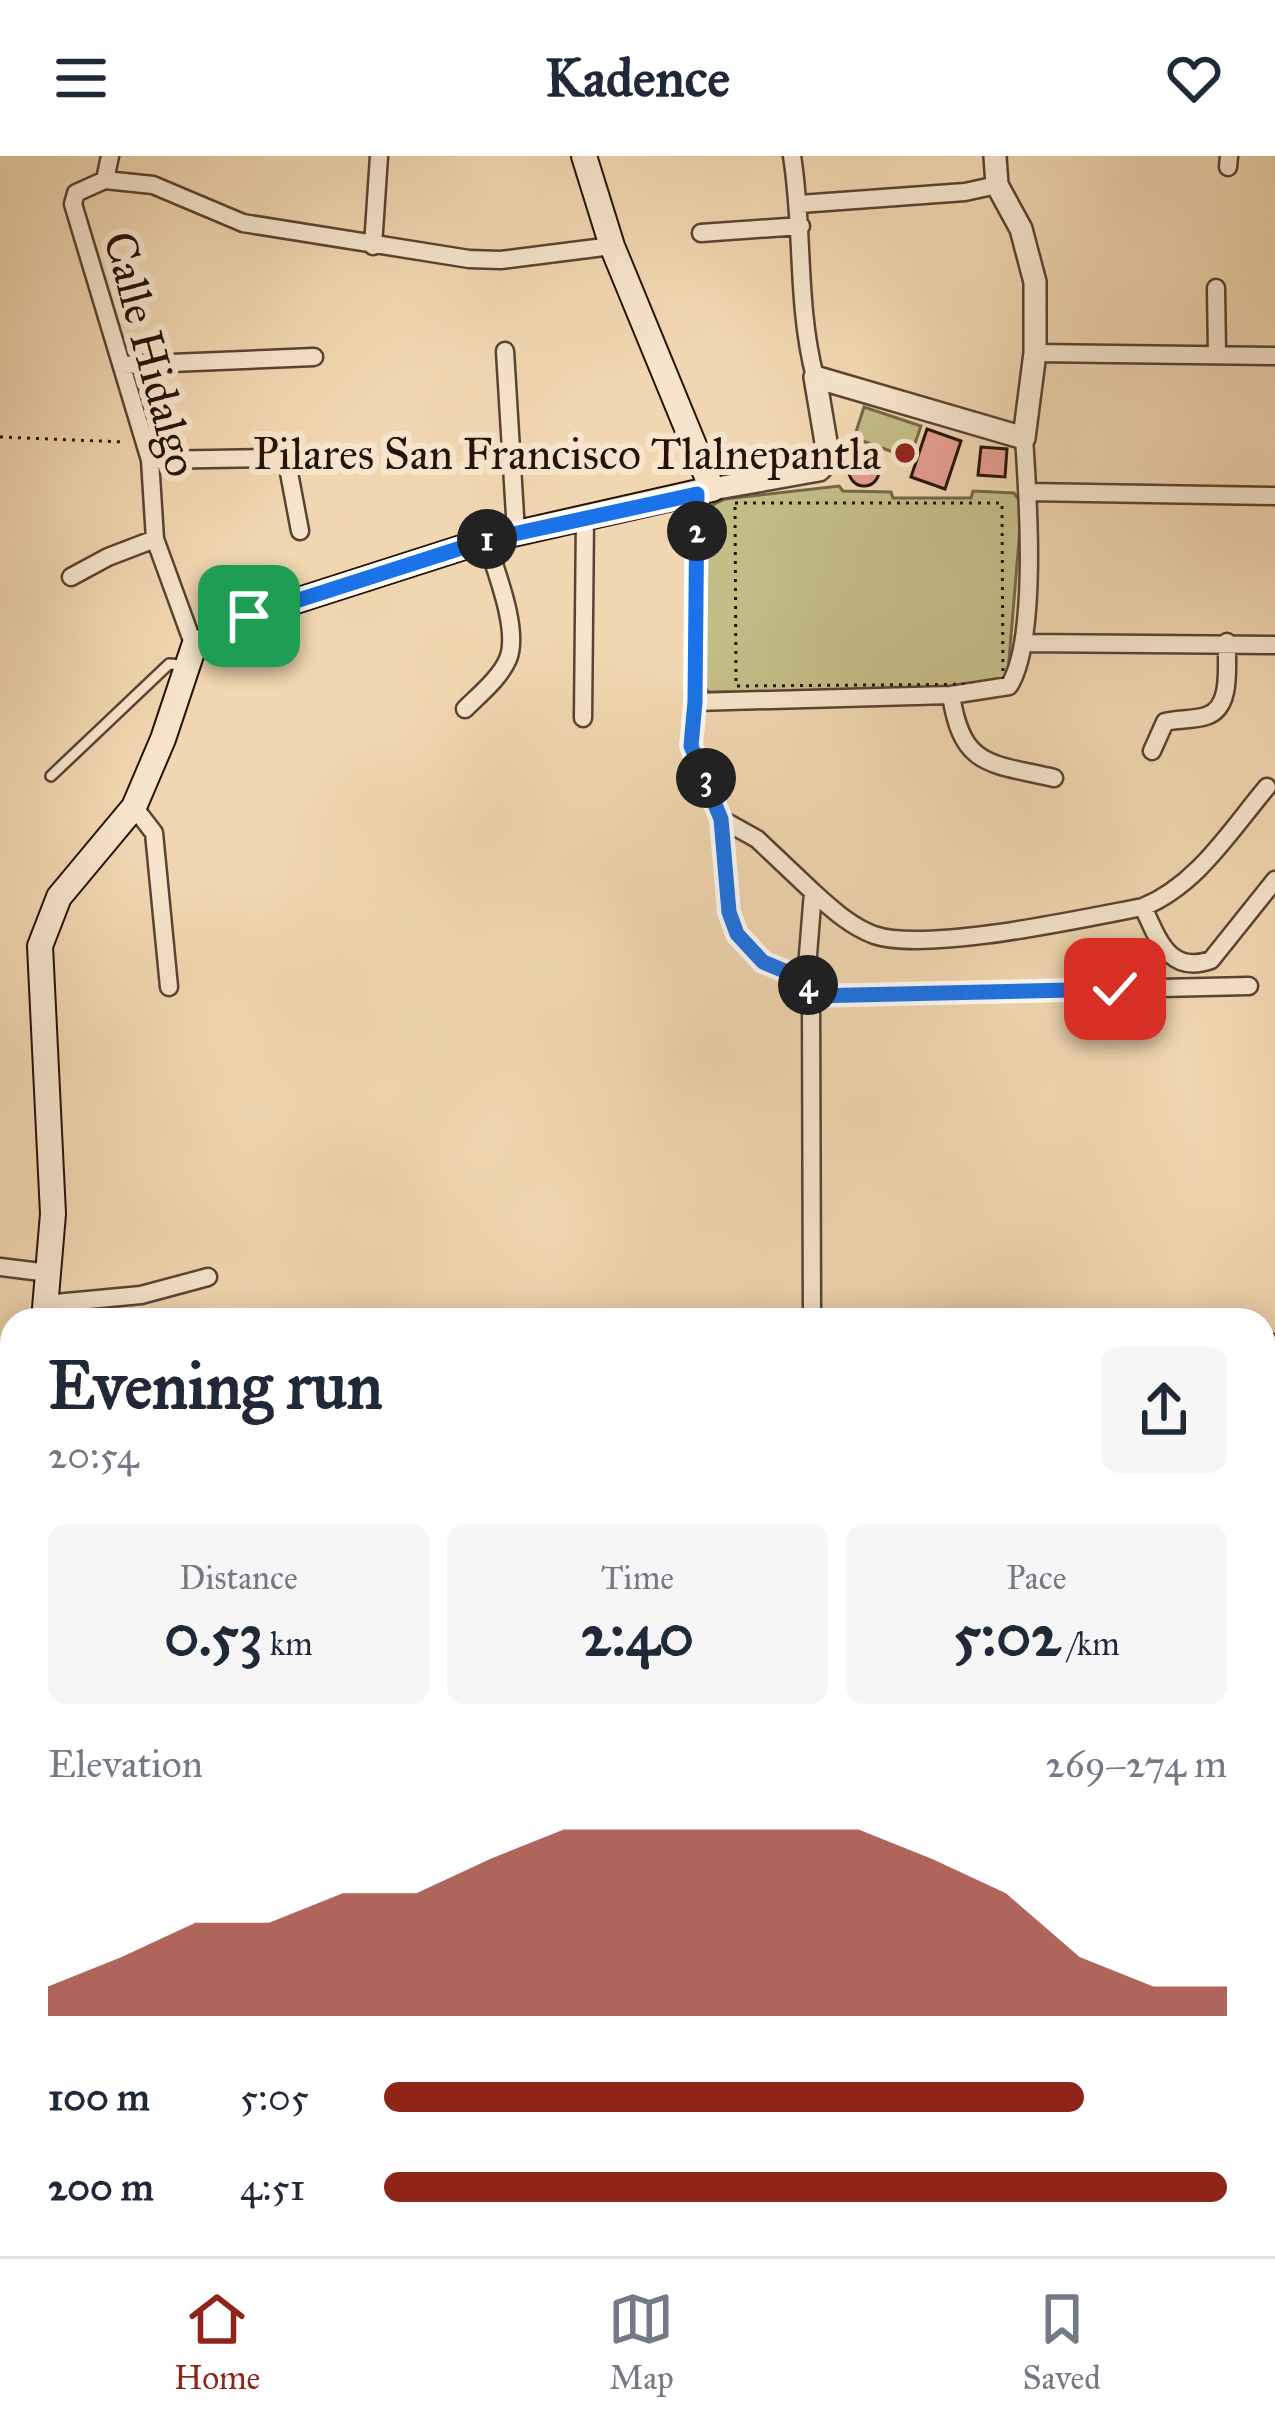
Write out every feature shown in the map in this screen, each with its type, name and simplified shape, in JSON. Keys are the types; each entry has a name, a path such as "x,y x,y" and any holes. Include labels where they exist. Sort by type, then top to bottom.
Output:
{"main road":[{"path":"45,1308 53,1214 40,946 59,897 134,807 164,740 191,657 249,616 486,540 705,492 612,246 584,156"}],"street":[{"path":"105,180 110,156"},
{"path":"373,246 380,156"},
{"path":"792,156 800,204 806,341 829,460 819,470 705,492 691,746 721,819 729,912 737,934 763,962 808,988 1249,986"},
{"path":"695,702 951,694 1009,686 1019,671 1024,644 1028,492 1024,438 1035,353 1035,282 1021,229 997,185 995,156"},
{"name":"Calle Hidalgo","path":"191,657 155,539 147,451 73,204 76,193 105,180 154,185 243,223 373,246 501,260 612,246"},
{"path":"800,204 965,192 997,185"},
{"path":"701,233 801,226"},
{"path":"1216,288 1217,354"},
{"path":"506,351 516,532"},
{"path":"1035,353 1275,356"},
{"path":"123,365 314,357"},
{"path":"815,377 1024,438"},
{"path":"147,451 287,462 300,531"},
{"path":"1028,492 1275,496"},
{"path":"583,718 585,517"},
{"path":"71,578 155,539"},
{"path":"465,709 508,661 511,646 507,612 486,540"},
{"path":"1152,751 1165,722 1208,716 1220,708 1225,697 1227,642"},
{"path":"1024,644 1275,645"},
{"path":"951,694 955,721 968,748 994,764 1054,778"},
{"path":"721,819 757,839 841,918 877,936 931,941 1143,907 1169,897 1267,787"},
{"path":"134,807 154,833 170,987"},
{"path":"1143,907 1163,951 1189,965 1205,962 1275,880"},
{"path":"812,1308 808,988 813,892"},
{"path":"0,1267 49,1273"},
{"path":"68,1308 208,1277"}],"lane":[{"path":"51,776 169,664 191,657"}],"path":[{"path":"0,437 147,451"},
{"path":"1002,502 1003,684 736,686 735,503 1002,502"}],"shaded area":[{"path":"864,407 921,426 910,458 854,438"},
{"path":"839,486 843,491 891,492 893,498 971,498 973,491 1014,493 1022,504 1007,684 1000,692 709,692 704,687 704,509 725,499"}],"building":[{"path":"927,429 961,441 945,489 911,477"},
{"path":"981,447 1007,449 1005,477 978,475"},
{"path":"864,456 879,471 864,486 849,471"}],"place":[{"name":"Pilares San Francisco Tlalnepantla","path":"905,453"}],"route":[{"path":"249,616 486,540 697,494 691,746 721,819 729,912 737,934 755,956 806,980 811,996 1115,989"}]}
